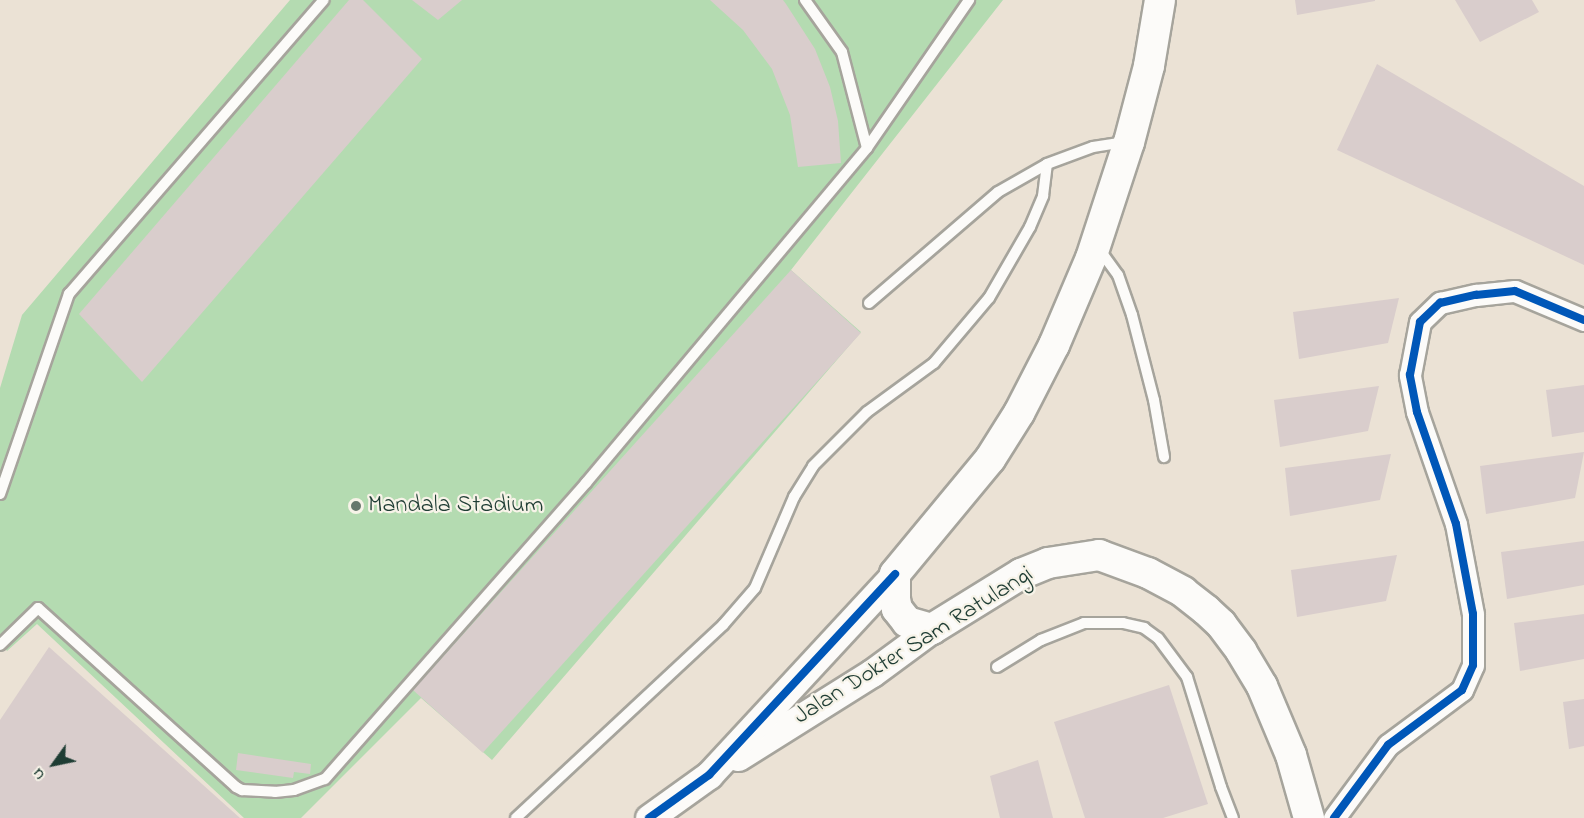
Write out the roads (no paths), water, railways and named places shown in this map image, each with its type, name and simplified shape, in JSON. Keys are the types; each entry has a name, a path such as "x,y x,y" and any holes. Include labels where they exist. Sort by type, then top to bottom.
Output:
{"main road":[{"path":"932,628 914,626 902,617 895,598 895,574 990,459 1018,413 1054,345 1096,244 1129,142 1149,66 1160,0"},
{"name":"Jalan Dokter Sam Ratulangi","path":"932,628 1021,574 1048,563 1099,555 1148,573 1183,592 1206,610 1221,624 1241,651 1262,686 1291,755 1309,818"}],"street":[{"path":"1334,818 1388,745 1461,690 1473,665 1473,614 1456,524 1417,412 1410,375 1420,322 1440,303 1476,295 1515,291 1584,320"},
{"path":"650,818 709,775 895,574"},
{"name":"Jalan Dokter Sam Ratulangi","path":"709,775 872,673 932,628"}],"lane":[{"path":"0,494 69,294 324,0"},
{"path":"805,0 842,52 867,148"},
{"path":"0,645 38,608 236,787 275,792 294,790 325,779 586,483 867,148 969,0"},
{"path":"868,303 998,192 1047,164 1093,147 1129,142"},
{"path":"516,818 723,625 755,588 794,496 813,466 867,412 934,363 989,298 1039,206 1043,196 1047,164"},
{"path":"1096,244 1118,275 1132,315 1154,400 1164,457"},
{"path":"997,667 1041,640 1084,623 1123,623 1144,628 1158,638 1187,677 1233,818"}],"place":[{"name":"Mandala Stadium","path":"356,506"}]}
